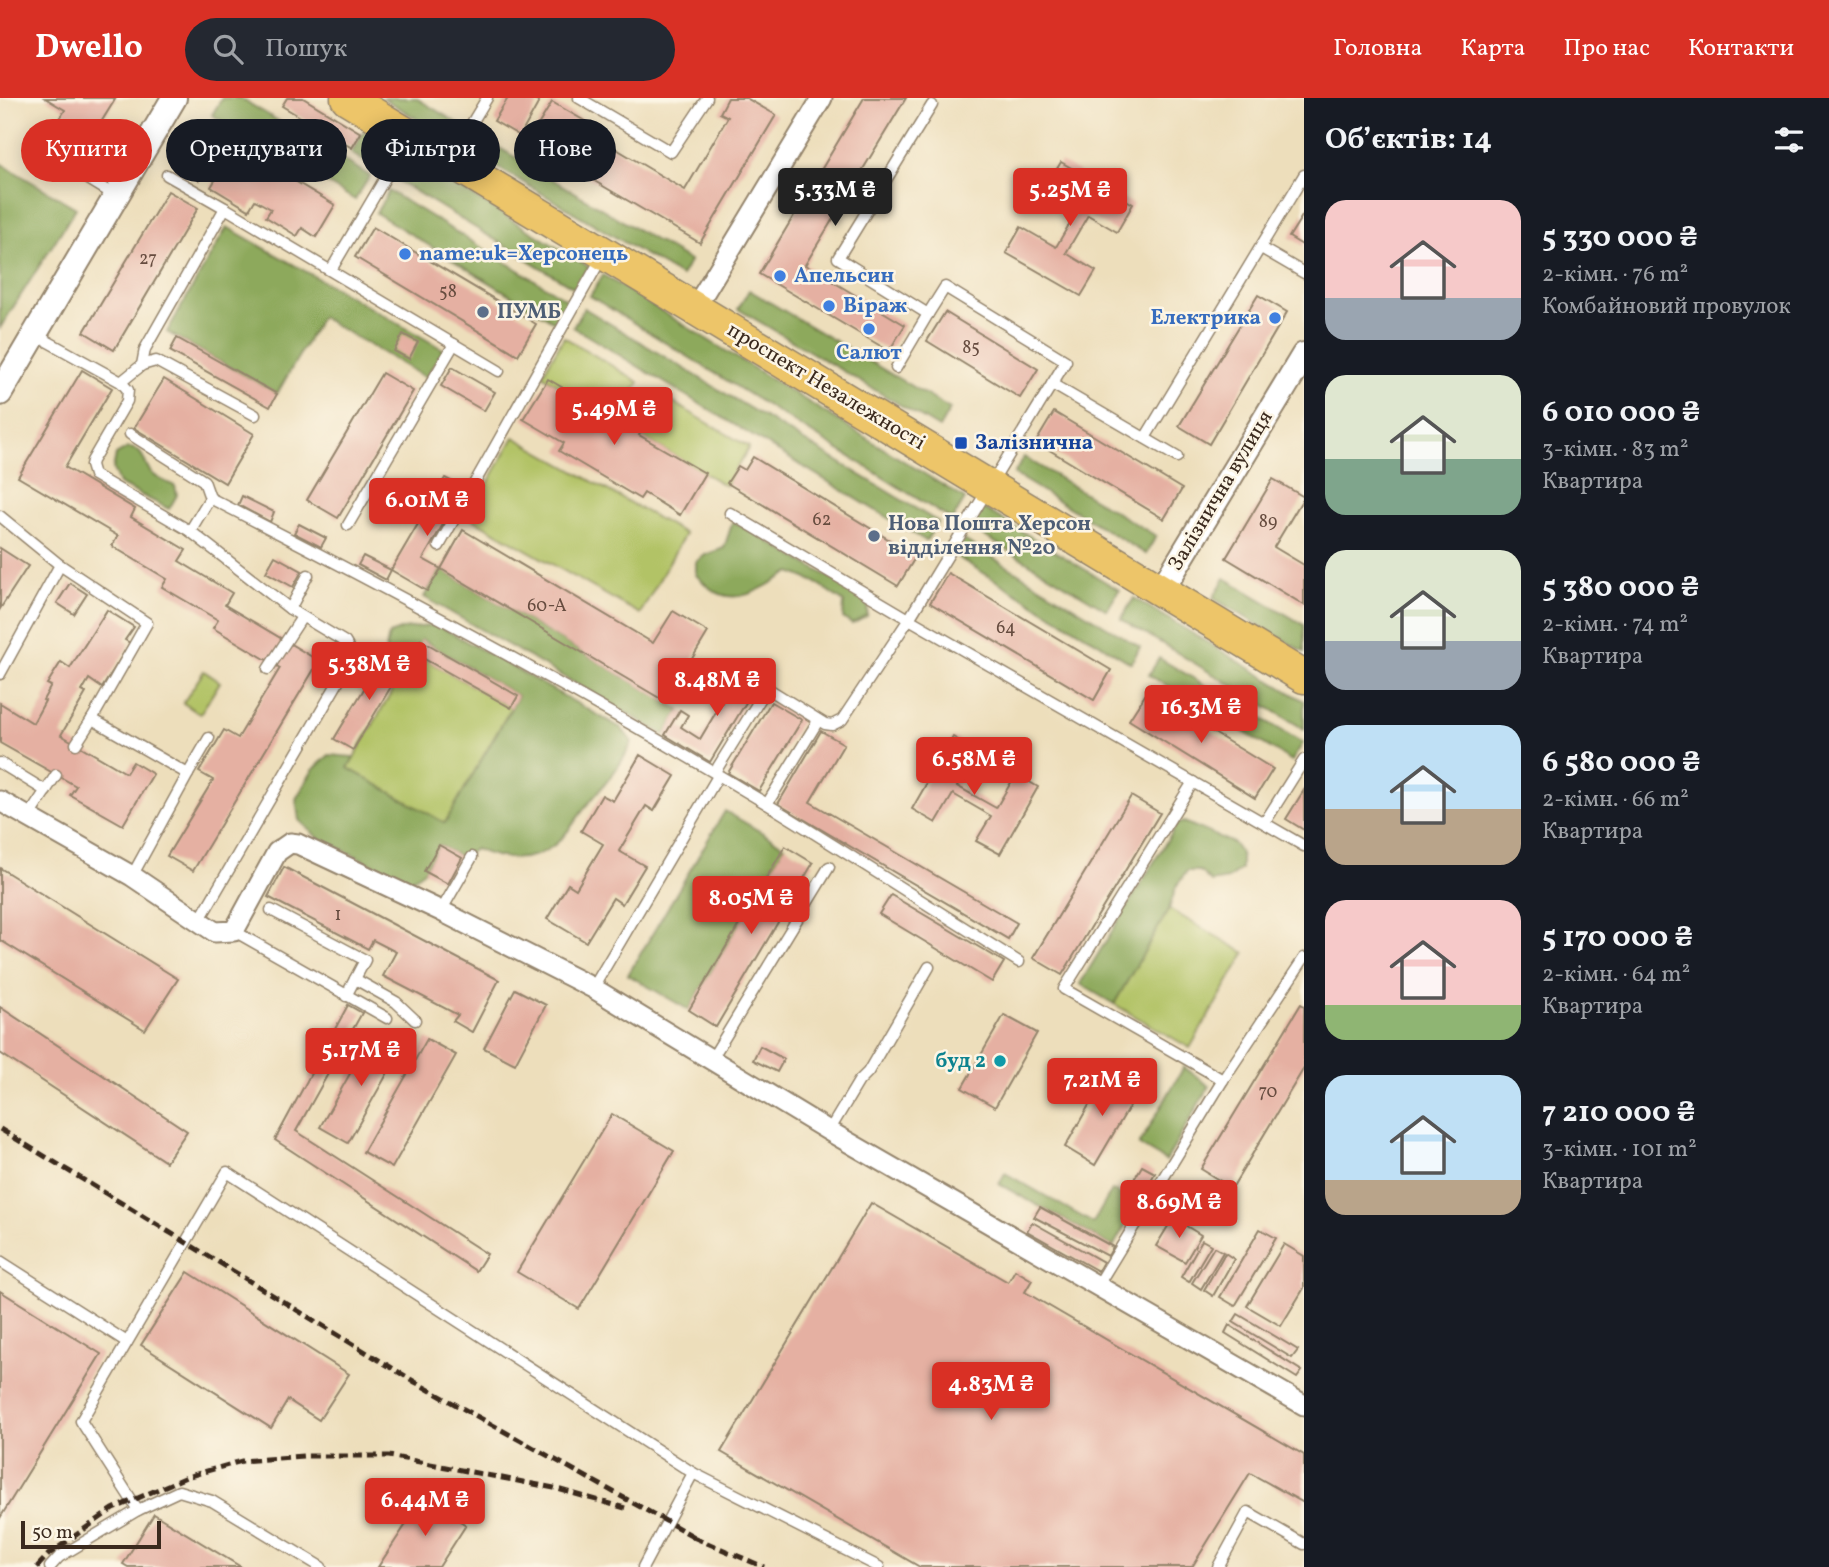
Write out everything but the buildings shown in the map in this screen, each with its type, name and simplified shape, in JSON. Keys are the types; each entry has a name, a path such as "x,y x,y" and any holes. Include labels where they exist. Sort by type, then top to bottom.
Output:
{"main road":[{"name":"проспект Незалежності","path":"347,98 382,119"},
{"name":"проспект Незалежності","path":"487,182 1304,677"}],"street":[{"path":"0,393 174,98"},
{"path":"695,308 822,98"},
{"name":"Залізнична вулиця","path":"1161,591 1304,355"},
{"path":"0,801 132,876 215,932 234,931 277,852 290,843 298,844 441,911 593,988 829,1131 1304,1405"}],"lane":[{"path":"474,119 487,98"},
{"path":"579,98 671,152 707,98"},
{"path":"928,314 838,258 932,105"},
{"path":"1145,438 1304,175"},
{"path":"94,182 117,196"},
{"path":"179,182 499,371"},
{"path":"331,270 383,182"},
{"path":"142,365 145,349 225,208"},
{"path":"1261,248 1304,273"},
{"path":"439,546 604,254"},
{"path":"593,988 767,688 818,721 832,725 842,720 909,619 1066,361 945,287 896,368"},
{"path":"34,334 121,382 128,390 127,401 92,461 94,475 190,531 290,610 349,645 352,654 351,660 199,921"},
{"path":"348,525 454,344"},
{"path":"121,382 142,365 156,360 255,415"},
{"path":"1052,384 1177,457"},
{"path":"130,434 204,481 210,498 407,600 718,771 1019,962"},
{"path":"190,531 210,498"},
{"path":"730,513 1304,846"},
{"path":"0,516 60,565 147,623 76,744"},
{"path":"0,674 60,565"},
{"path":"290,610 308,575"},
{"path":"268,669 302,617"},
{"path":"92,719 188,774"},
{"path":"767,804 818,721"},
{"path":"132,876 209,738"},
{"path":"1265,822 1304,760"},
{"path":"0,763 46,791"},
{"path":"29,816 56,775"},
{"path":"1193,782 1064,989 1223,1080"},
{"path":"441,911 472,857"},
{"path":"710,1061 829,867"},
{"path":"271,911 365,960 346,996"},
{"path":"234,931 387,1018"},
{"path":"1098,1285 1223,1080 1299,977 1304,958"},
{"path":"829,1131 859,1081 868,1072 929,967"},
{"path":"355,979 396,1002 415,1020"},
{"path":"138,1510 81,1421 227,1172 693,1473 879,1567"},
{"path":"0,1261 127,1342"},
{"path":"643,1567 693,1473"},
{"path":"50,1567 59,1557 138,1510 179,1491 212,1502 321,1567"},
{"path":"1218,1567 1248,1512 1304,1544"}],"green space":[{"path":"222,98 240,98 275,119 219,119 212,115"},
{"path":"383,98 416,98 450,119 417,119"},
{"path":"361,136 361,159 351,153"},
{"path":"500,148 514,157 514,177 500,169"},
{"path":"347,162 361,171 361,182 366,182 355,200 325,182 347,182"},
{"path":"0,163 21,175 21,182 32,182 76,208 0,328"},
{"path":"400,182 450,182 589,267 576,289"},
{"path":"522,182 557,182 690,261 681,276"},
{"path":"389,191 569,301 556,323 376,213"},
{"path":"227,227 443,349 426,378 321,317 277,394 167,332"},
{"path":"603,275 965,499 952,520 590,296"},
{"path":"749,290 950,409 939,428 738,309"},
{"path":"584,308 938,522 926,541 573,327"},
{"path":"564,337 639,382 616,419 542,375"},
{"path":"662,396 749,447 726,486 639,435"},
{"path":"514,437 685,534 640,614 469,517"},
{"path":"128,448 138,451 154,475 175,486 177,495 169,509 119,484 113,469 116,455"},
{"path":"1024,457 1156,536 1146,554 1014,474"},
{"path":"983,508 1119,590 1107,610 971,528"},
{"path":"733,521 860,595 868,605 867,616 852,624 843,618 844,602 815,582 791,572 747,595 728,596 712,590 696,575 696,562 705,555 724,548"},
{"path":"964,540 1140,647 1131,663 954,555"},
{"path":"441,569 680,710 665,735 424,597"},
{"path":"1225,578 1304,625 1304,652 1213,598"},
{"path":"1134,598 1304,701 1304,729 1121,619"},
{"path":"437,625 621,728 632,742 623,759 567,832 544,852 525,858 505,858 475,849 462,858 439,845 424,871 408,882 317,837 299,820 296,799 313,770 329,755 354,757 348,768 445,823 518,696 422,640 404,665 385,654 389,634 403,629"},
{"path":"414,653 511,708 445,823 348,768"},
{"path":"1159,658 1303,743 1292,761 1149,675"},
{"path":"204,671 220,682 200,714 183,703"},
{"path":"725,811 785,846 689,1010 628,975"},
{"path":"1184,822 1233,843 1241,854 1241,869 1228,879 1211,882 1200,871 1187,871 1176,887 1169,909 1114,1004 1080,984 1177,824"},
{"path":"1169,909 1245,953 1190,1048 1114,1004"},
{"path":"1184,1067 1209,1086 1166,1161 1139,1145"},
{"path":"1005,1173 1093,1223 1112,1190 1137,1204 1113,1247 999,1184"}],"railway":[{"path":"0,1129 415,1382 700,1540"},
{"path":"37,1567 49,1554 113,1509 186,1477 242,1461 303,1456 389,1456 554,1488 625,1508"},
{"path":"693,1537 764,1567"}],"place":[{"name":"name:uk=Херсонець","path":"405,254"},
{"name":"Апельсин","path":"780,276"},
{"name":"Віраж","path":"829,306"},
{"name":"ПУМБ","path":"483,312"},
{"name":"Електрика","path":"1275,318"},
{"name":"Салют","path":"869,329"},
{"name":"Залізнична","path":"961,443"},
{"name":"Нова Пошта Херсон відділення №20","path":"874,536"},
{"name":"буд 2","path":"1000,1061"}]}
